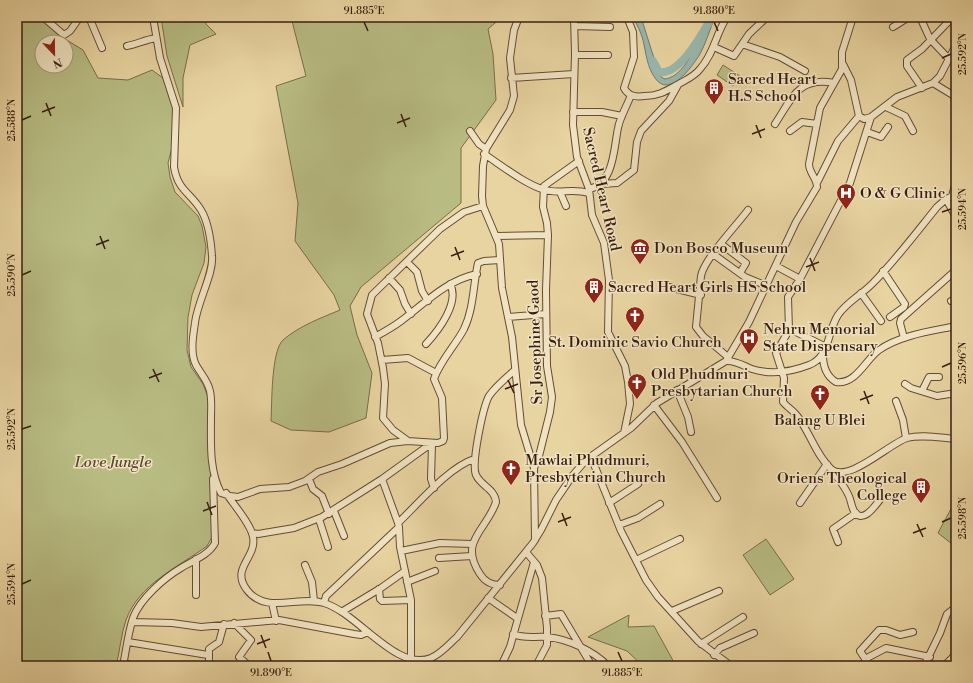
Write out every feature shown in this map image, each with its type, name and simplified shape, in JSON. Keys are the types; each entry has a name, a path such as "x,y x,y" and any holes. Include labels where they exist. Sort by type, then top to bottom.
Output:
{"street":[{"path":"43,17 64,35 70,32 80,17"},
{"path":"88,17 102,48"},
{"path":"136,666 123,665 132,622 138,610 160,583 174,572 210,550 215,543 211,393 206,380 195,364 193,347 197,310 210,272 213,258 204,214 185,192 176,176 174,167 176,108 162,68 153,17"},
{"path":"519,17 514,30 512,48 511,78 514,96 512,103 485,152 482,166 483,206 496,236 500,260 502,288 508,317 521,425 534,468"},
{"name":"Sacred Heart Road","path":"574,17 575,55 573,112 579,161 588,191 594,220 604,243 608,280 608,332 625,366 628,382 630,404 624,434"},
{"path":"627,17 633,32 634,57 624,84 626,91 631,96 640,97 658,94 700,70 714,47 722,25 727,17"},
{"path":"714,47 734,56 749,34 767,17"},
{"path":"853,17 842,52 843,64 851,80 859,116 864,119 871,117 886,107 897,97 933,83 940,76 952,57 956,45"},
{"path":"893,27 909,17"},
{"path":"920,17 930,40 952,57"},
{"path":"922,88 906,62 954,17"},
{"path":"954,17 956,27"},
{"path":"575,26 610,26"},
{"path":"127,46 143,40 156,38"},
{"path":"742,44 780,57 805,71"},
{"path":"575,55 608,55"},
{"path":"817,183 810,173 809,164 817,124 822,102 834,83 843,64"},
{"path":"511,78 574,74"},
{"path":"775,124 795,93 802,86 817,81 834,83"},
{"path":"470,131 485,152 544,190 560,192 588,191 601,184 617,183 634,170 637,142 641,131 669,101 679,83"},
{"path":"933,83 956,97"},
{"path":"601,184 613,158 618,128 631,96"},
{"path":"886,107 905,116 913,131"},
{"path":"573,112 602,112 622,116"},
{"path":"422,666 427,659 444,649 457,637 500,585 535,540 556,500 573,476 591,457 624,434 654,405 727,359 749,322 796,222 817,187 817,183 838,141 859,116"},
{"path":"871,117 850,183 800,278 788,297 788,330 776,353 784,378 783,402 798,417 848,493 856,513 860,516 867,514 882,497"},
{"path":"790,131 802,122 817,124"},
{"path":"867,132 881,137 888,127"},
{"path":"544,190 545,184 579,161"},
{"path":"748,210 713,254 701,274 696,327 703,336 727,359 759,371 782,372 809,365 820,359 839,315 883,271 937,207 951,196 956,182"},
{"name":"Sr Josephine Gaod","path":"535,540 534,468 539,456 551,402 547,366 546,314 548,235 547,223 542,207 544,190"},
{"path":"560,192 566,206"},
{"path":"951,196 956,217"},
{"path":"408,441 386,424 383,418 385,384 382,360 367,314 367,308 372,294 440,229 464,212 483,206"},
{"path":"496,236 548,235"},
{"path":"721,244 746,263 740,273"},
{"path":"713,254 740,273 767,286"},
{"path":"212,466 221,493 226,493 231,496 241,496 260,489 289,487 309,479 318,472 342,464 380,446 408,441 432,444 441,442 444,438 442,398 434,383 436,373 464,328 472,303 478,263 480,261 500,260"},
{"path":"407,262 417,272 422,290 428,301"},
{"path":"776,266 800,278"},
{"path":"904,338 900,323 901,319 956,270"},
{"path":"883,271 905,304 904,307 890,317"},
{"path":"375,337 411,314 450,284 466,276 477,274"},
{"path":"389,278 400,290 411,314"},
{"path":"426,344 437,332 445,319 453,295 450,284"},
{"path":"669,287 700,295"},
{"path":"861,293 881,321"},
{"path":"508,317 546,314"},
{"path":"823,355 823,364 829,375 836,382 845,382 858,372 880,349 904,338 956,326"},
{"path":"796,332 826,347"},
{"path":"382,360 408,358 436,373"},
{"path":"500,585 494,585 483,579 472,556 472,544 496,502 494,494 476,475 474,459 486,404 498,385 515,370"},
{"path":"922,390 929,377 939,377"},
{"path":"905,384 911,388 922,390 937,396 956,393"},
{"path":"677,390 688,417 691,432"},
{"path":"896,401 903,420 906,438"},
{"path":"654,405 682,442 717,498"},
{"path":"829,466 841,472 847,471 874,458 906,438 925,437 956,439"},
{"path":"252,533 258,534 288,529 319,519 382,479 432,444"},
{"path":"432,444 431,479 434,488"},
{"path":"591,457 619,525 652,589 682,624 702,644 731,666"},
{"path":"324,602 325,598 332,590 434,488 463,464 474,459"},
{"path":"800,503 829,466"},
{"path":"309,479 313,489 322,496 344,536"},
{"path":"382,479 398,525 401,550 411,600 411,658"},
{"path":"609,503 638,484"},
{"path":"226,493 252,533 254,544 241,572 242,584 252,597 260,601 272,603 324,602 342,611 386,647 411,658 427,659"},
{"path":"619,525 638,518 660,504"},
{"path":"838,542 833,529 856,513"},
{"path":"319,519 328,547"},
{"path":"636,560 680,539"},
{"path":"401,550 440,543 472,544"},
{"path":"526,552 540,572 543,581 547,645 536,666"},
{"path":"439,558 472,556"},
{"path":"196,559 196,596"},
{"path":"501,666 510,647 534,562"},
{"path":"305,565 312,582 314,601"},
{"path":"342,611 379,589 405,571"},
{"path":"407,582 435,572"},
{"path":"379,589 381,601 411,600"},
{"path":"672,611 719,591"},
{"path":"488,598 517,618"},
{"path":"272,603 276,620"},
{"path":"924,666 930,657 947,614 952,610 956,610"},
{"path":"545,616 561,614 590,665"},
{"path":"702,644 743,617"},
{"path":"132,622 172,623 201,626 276,620 361,635 368,632"},
{"path":"234,623 251,640 239,657 248,665"},
{"path":"209,666 209,649 219,642 224,624"},
{"path":"913,632 900,635 886,630 879,630 860,650 868,664 886,648 930,657"},
{"path":"714,654 720,648 754,632"},
{"path":"514,634 528,638 547,637 580,647 598,656 608,666"},
{"path":"128,642 208,654"},
{"path":"944,666 954,656"}],"green space":[{"name":"Love Jungle","path":"17,17 51,17 62,34 34,34 34,74 74,74 74,44 83,50 98,78 128,80 152,70 163,78 173,104 174,140 168,163 170,177 175,192 198,216 202,226 206,247 204,263 192,295 188,317 187,350 191,367 203,384 209,400 212,537 207,546 160,578 140,596 132,607 126,620 116,666 17,666"},
{"path":"161,17 204,17 206,24 216,34 190,45 183,78 183,107 167,56"},
{"path":"291,17 502,17 488,29 493,54 496,100 461,148 461,203 361,287 350,306 357,335 372,373 366,418 329,432 291,430 271,421 274,366 279,346 289,335 310,323 340,310 334,295 295,241 298,203 276,86 306,76"},
{"path":"723,65 740,76 733,86 717,75"},
{"path":"952,507 956,510 956,547 938,533"},
{"path":"766,539 794,579 770,595 743,555"},
{"path":"629,615 628,627 654,626 676,666 643,666 627,651 588,637"}],"water":[{"path":"633,17 641,17 659,74 665,79 673,76 687,63 707,17 715,17 700,54 692,66 680,79 667,85 661,84 652,74 639,28"}],"waterway":[{"path":"653,61 659,72 667,71 675,67 690,52 712,17"}],"place":[{"name":"Sacred Heart H.S School","path":"714,105"},
{"name":"O & G Clinic","path":"846,210"},
{"name":"Don Bosco Museum","path":"640,265"},
{"name":"Sacred Heart Girls HS School","path":"594,304"},
{"name":"St. Dominic Savio Church","path":"635,333"},
{"name":"Nehru Memorial State Dispensary","path":"749,355"},
{"name":"Old Phudmuri Presbytarian Church","path":"637,400"},
{"name":"Balang U Blei","path":"820,411"},
{"name":"Mawlai Phudmuri, Presbyterian Church","path":"511,486"},
{"name":"Oriens Theological College","path":"921,504"}]}
